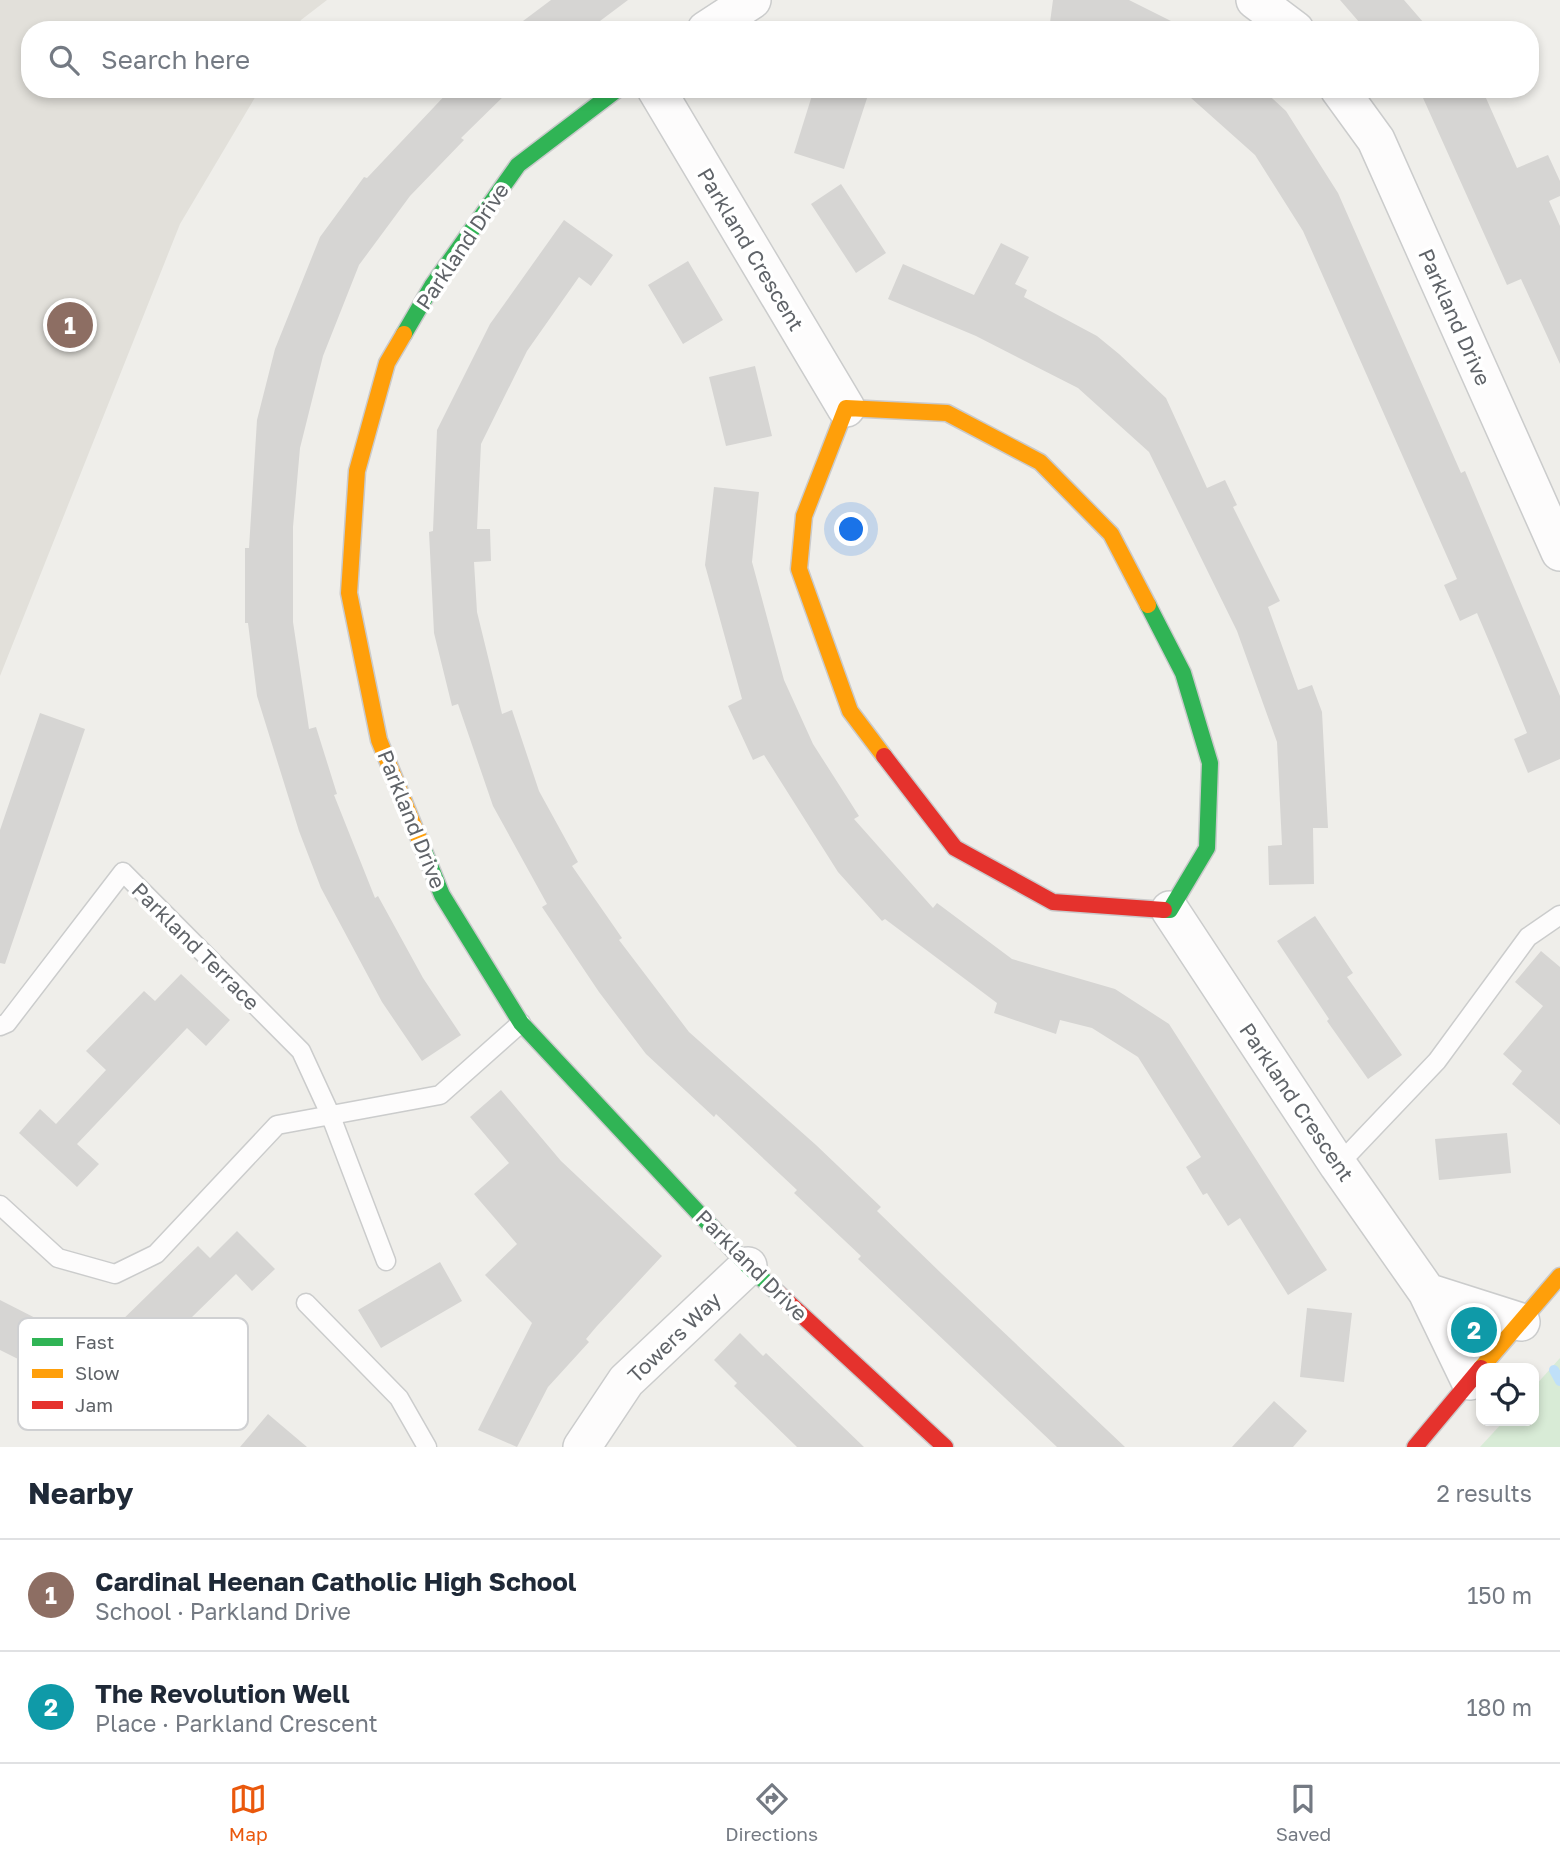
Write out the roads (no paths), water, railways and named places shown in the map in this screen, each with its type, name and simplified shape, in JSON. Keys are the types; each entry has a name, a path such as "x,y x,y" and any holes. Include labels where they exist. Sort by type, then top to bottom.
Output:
{"street":[{"path":"720,21 752,0"},
{"path":"1255,0 1283,21"},
{"name":"Parkland Drive","path":"606,98 518,165 432,286 387,363 357,471 349,593 379,740 442,895 521,1023 748,1266 945,1447"},
{"name":"Parkland Crescent","path":"661,98 846,408"},
{"name":"Parkland Drive","path":"1346,98 1376,140 1560,552"},
{"path":"846,408 947,413 1040,462 1111,534 1183,673 1210,763 1207,848 1170,911 1053,902 955,848 850,711 799,569 804,516 846,408"},
{"name":"Parkland Crescent","path":"1170,911 1338,1165 1427,1292 1476,1370"},
{"name":"Towers Way","path":"582,1447 626,1381 748,1266"},
{"path":"1486,1363 1560,1276"},
{"path":"1427,1292 1521,1322"},
{"path":"1415,1447 1476,1375"}],"lane":[{"name":"Parkland Terrace","path":"0,1026 7,1023 123,872 301,1051 330,1114 386,1261"},
{"path":"1338,1165 1437,1060 1528,937 1560,915"},
{"path":"0,1205 58,1258 115,1274 156,1254 277,1125 440,1095 521,1023"},
{"path":"1546,1293 1560,1306"},
{"path":"306,1303 399,1398 427,1447"}],"waterway":[{"path":"1554,1370 1560,1381"}],"place":[{"name":"Cardinal Heenan Catholic High School","path":"70,325"},
{"name":"The Revolution Well","path":"1474,1330"}]}
